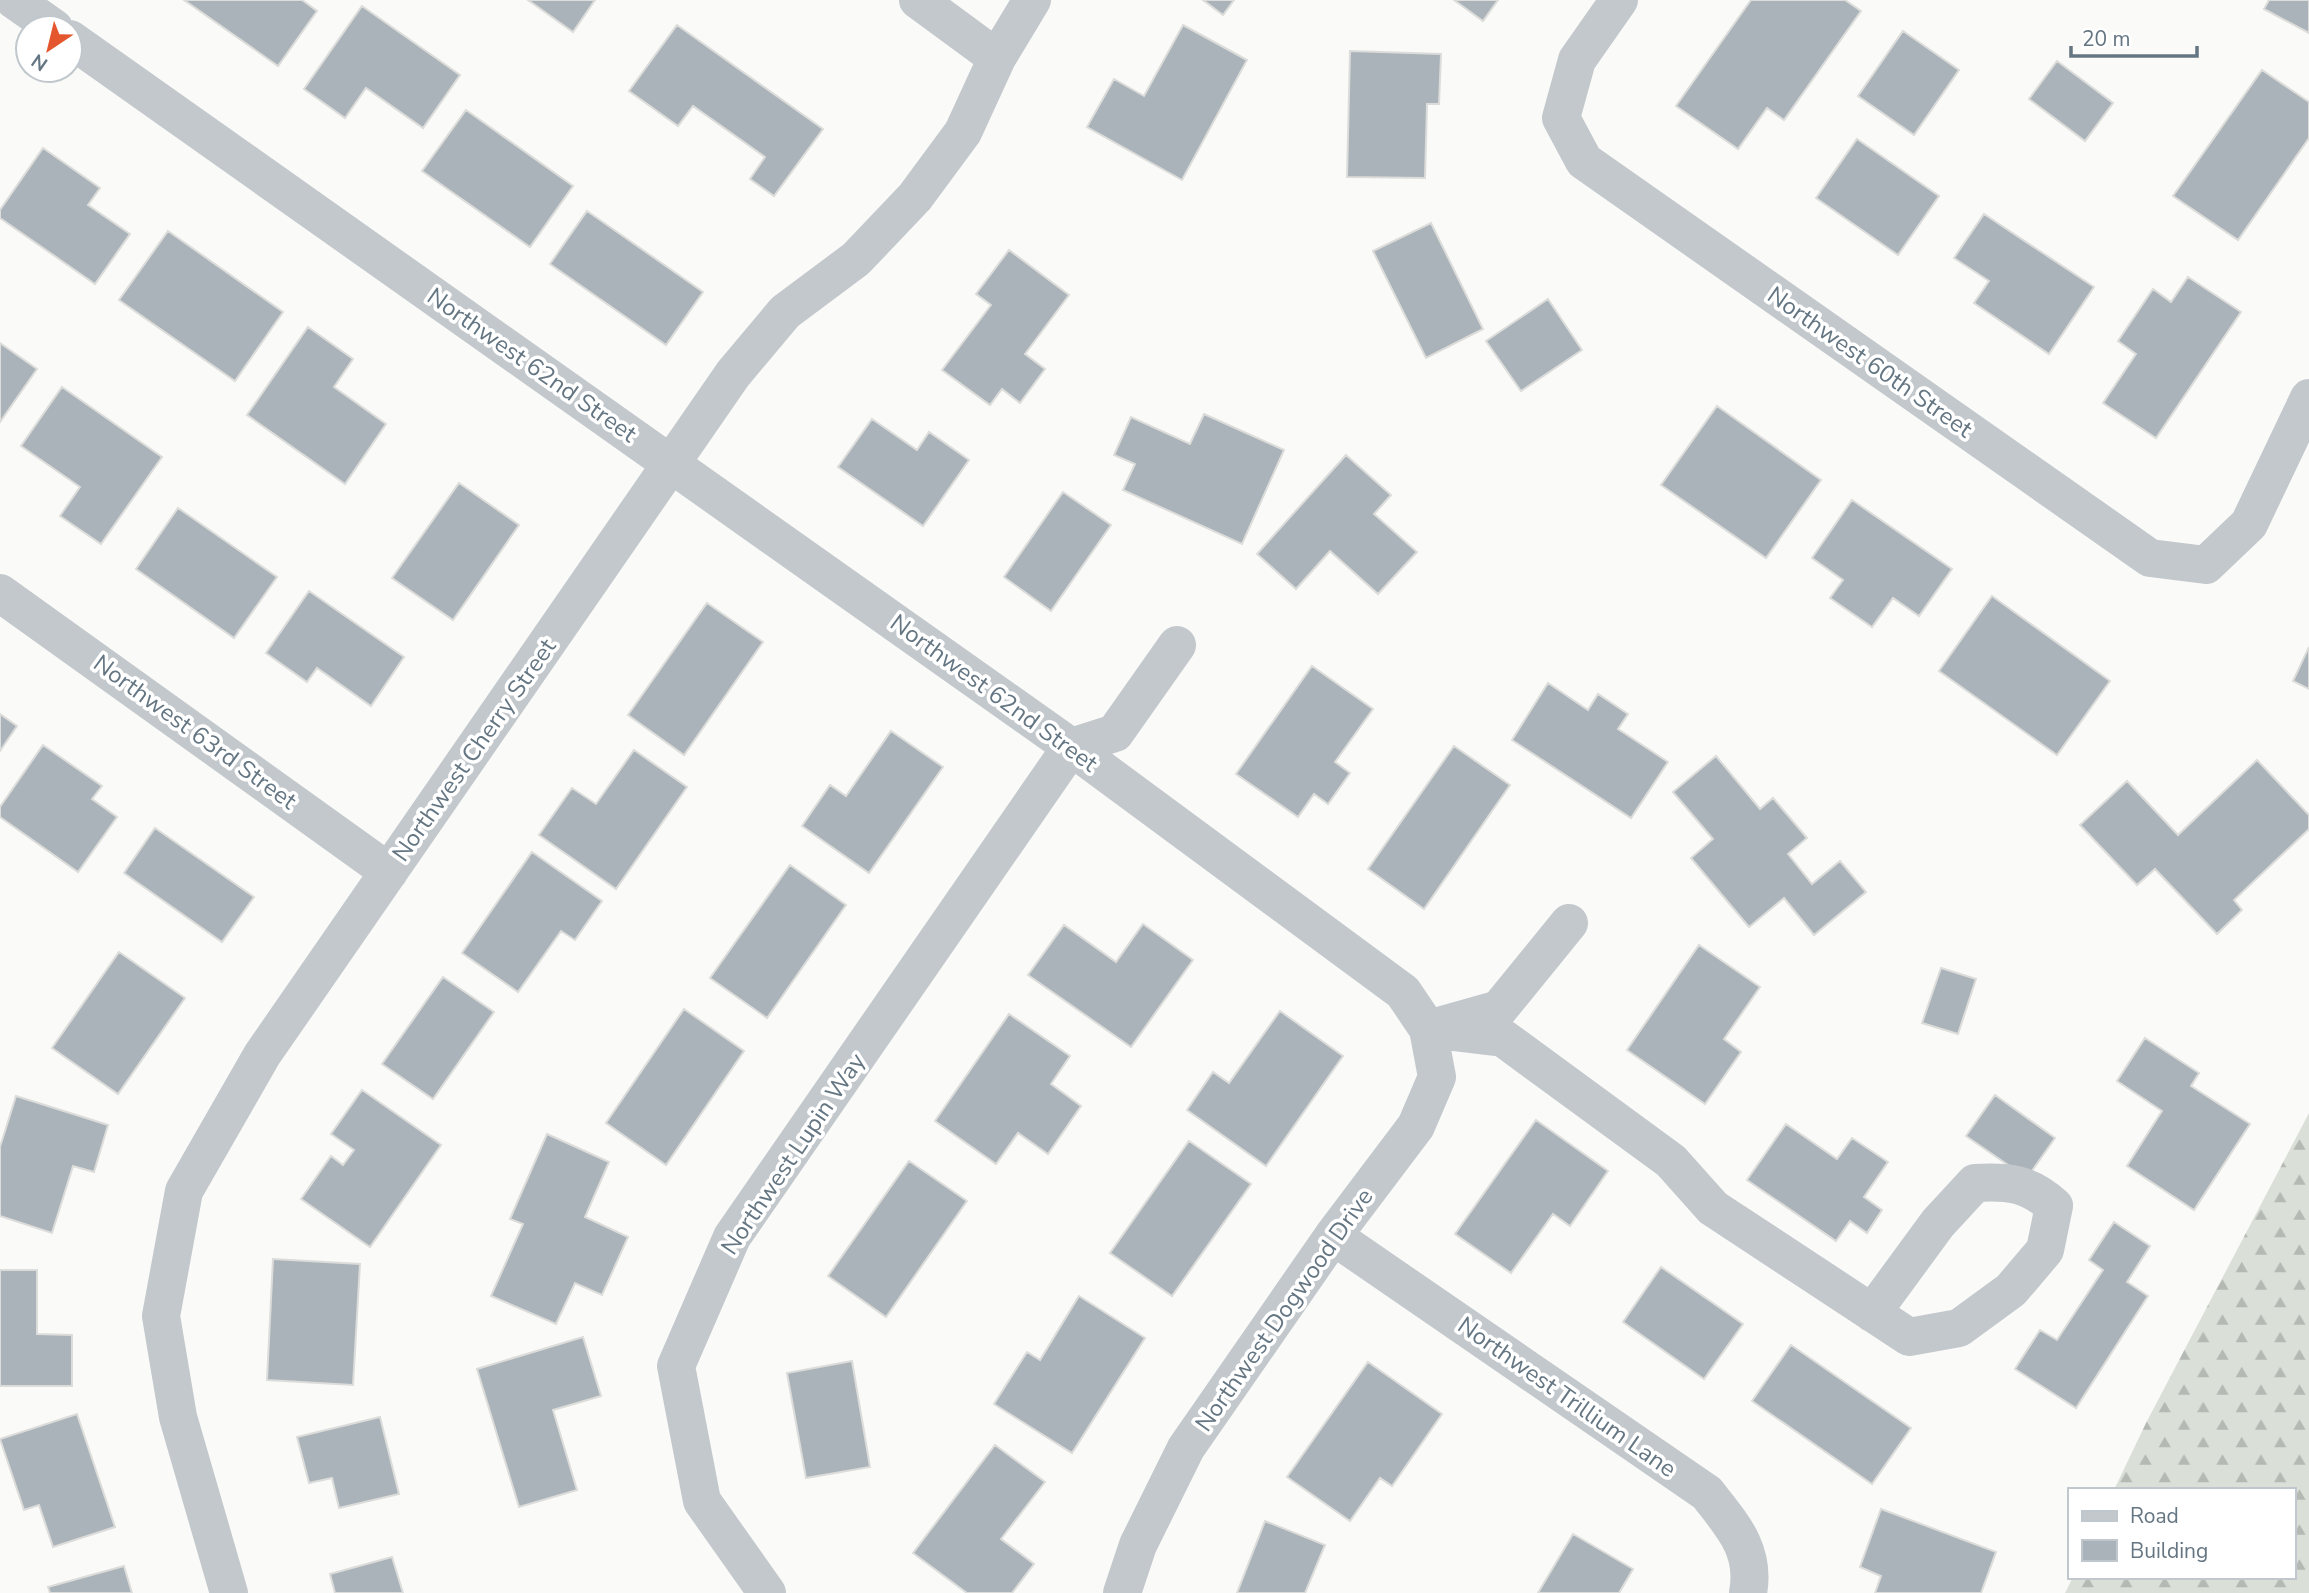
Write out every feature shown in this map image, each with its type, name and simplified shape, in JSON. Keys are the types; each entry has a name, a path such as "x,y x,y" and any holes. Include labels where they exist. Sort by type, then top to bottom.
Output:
{"street":[{"path":"15,0 34,14"},
{"path":"918,0 997,58"},
{"name":"Northwest Cherry Street","path":"229,1593 178,1417 161,1316 184,1191 262,1055 673,465 733,374 785,312 856,260 915,197 963,132 997,58 1032,0"},
{"name":"Northwest 60th Street","path":"1619,0 1577,60 1561,118 1584,161 2150,558 2206,565 2249,524 2309,398"},
{"name":"Northwest 62nd Street","path":"84,49 1072,747 1403,992 1428,1029"},
{"name":"Northwest 63rd Street","path":"0,593 389,872"},
{"path":"1072,747 1115,733 1177,645"},
{"name":"Northwest Lupin Way","path":"766,1593 702,1501 677,1366 732,1237 1072,747"},
{"path":"1428,1029 1499,1009 1569,923"},
{"path":"1428,1029 1503,1038 1671,1161 1713,1208 1872,1313 1909,1337 1959,1328 2011,1290 2045,1250 2054,1206 2040,1194 2008,1181 1975,1183 1938,1223 1872,1313"},
{"name":"Northwest Dogwood Drive","path":"1122,1593 1138,1545 1186,1448 1333,1236 1416,1126 1437,1077 1428,1029"},
{"name":"Northwest Trillium Lane","path":"1333,1236 1707,1493 1739,1534 1752,1572 1748,1593"}],"green space":[{"path":"2309,1113 2309,1593 2065,1593 2072,1579 2295,1579 2295,1488 2115,1488 2146,1423"}],"building":[{"path":"184,0 302,0 317,11 278,66"},
{"path":"528,0 595,0 573,32"},
{"path":"1203,0 1234,0 1223,15"},
{"path":"1454,0 1498,0 1483,21"},
{"path":"1751,0 1845,0 1861,11 1784,120 1767,108 1738,149 1676,106"},
{"path":"2269,0 2309,0 2309,33 2264,9"},
{"path":"362,6 460,75 423,128 366,88 345,118 304,89"},
{"path":"677,25 823,129 774,196 750,179 765,157 693,106 678,126 629,91"},
{"path":"1183,25 1247,60 1182,180 1087,127 1114,79 1144,96"},
{"path":"1903,31 1959,70 1914,135 1858,96"},
{"path":"1350,51 1441,54 1439,104 1427,104 1425,178 1347,177"},
{"path":"2057,61 2113,103 2085,141 2029,99"},
{"path":"2262,70 2309,102 2309,138 2238,240 2173,196"},
{"path":"466,110 573,186 530,247 422,171"},
{"path":"1857,139 1939,196 1898,255 1816,198"},
{"path":"43,148 100,188 88,205 130,234 95,284 0,218 0,210"},
{"path":"587,211 703,292 666,345 550,264"},
{"path":"1984,214 2094,287 2049,354 1974,303 1989,281 1954,258"},
{"path":"1431,223 1483,329 1426,358 1373,251"},
{"path":"168,231 283,312 235,381 119,300"},
{"path":"1009,250 1069,295 1025,354 1045,369 1020,403 1002,389 990,405 942,370 991,305 976,294"},
{"path":"2188,277 2241,312 2156,438 2103,403 2136,354 2118,341 2153,289 2171,302"},
{"path":"1548,299 1582,350 1521,391 1486,341"},
{"path":"308,327 353,359 334,387 386,424 345,484 247,415"},
{"path":"0,343 37,369 0,422"},
{"path":"62,387 162,457 101,544 60,516 80,487 21,446"},
{"path":"1717,406 1821,480 1766,558 1661,485"},
{"path":"1204,414 1284,450 1242,544 1123,490 1135,464 1114,455 1131,417 1190,444"},
{"path":"872,419 917,450 929,432 969,460 923,526 838,467"},
{"path":"1346,455 1391,495 1374,514 1417,552 1378,594 1330,551 1296,589 1257,554"},
{"path":"459,483 519,525 453,620 392,578"},
{"path":"1063,492 1111,525 1051,611 1004,577"},
{"path":"1852,500 1952,569 1919,616 1893,598 1872,627 1830,598 1843,580 1812,558"},
{"path":"178,508 277,577 234,638 136,569"},
{"path":"309,591 404,657 371,706 317,668 307,682 266,653"},
{"path":"1992,596 2110,681 2057,755 1939,671"},
{"path":"707,603 763,642 684,755 628,715"},
{"path":"2309,647 2309,689 2293,681"},
{"path":"1312,666 1373,709 1335,762 1350,773 1328,804 1314,794 1298,817 1236,774"},
{"path":"1548,683 1588,710 1598,694 1628,714 1618,729 1668,762 1631,818 1512,740"},
{"path":"0,714 17,726 0,751"},
{"path":"891,731 943,767 869,873 802,826 830,785 846,796"},
{"path":"43,745 102,786 92,799 117,817 78,872 0,817 0,807"},
{"path":"1454,746 1510,785 1424,909 1368,869"},
{"path":"634,750 687,787 616,889 539,835 572,788 596,804"},
{"path":"1716,756 1760,809 1773,798 1807,838 1788,854 1812,884 1840,861 1866,892 1814,935 1784,898 1749,927 1691,858 1713,839 1673,792"},
{"path":"2257,760 2309,815 2309,829 2234,900 2242,910 2217,934 2155,869 2137,885 2080,825 2127,781 2178,835"},
{"path":"155,828 254,897 222,942 124,873"},
{"path":"532,852 602,901 575,940 561,931 518,992 462,953"},
{"path":"790,865 846,905 767,1018 710,978"},
{"path":"1143,924 1193,960 1131,1047 1028,975 1064,925 1116,962"},
{"path":"1699,945 1760,987 1724,1039 1741,1052 1705,1104 1627,1050"},
{"path":"119,952 185,998 118,1094 52,1048"},
{"path":"1941,968 1976,979 1958,1034 1922,1023"},
{"path":"443,977 494,1012 433,1099 382,1064"},
{"path":"684,1009 744,1051 666,1165 606,1123"},
{"path":"1280,1011 1343,1056 1266,1166 1187,1110 1213,1072 1229,1083"},
{"path":"1009,1014 1070,1056 1051,1084 1081,1106 1048,1154 1018,1133 996,1164 935,1121"},
{"path":"2145,1038 2199,1073 2191,1086 2250,1124 2194,1210 2127,1166 2162,1111 2117,1081"},
{"path":"362,1090 441,1145 370,1247 301,1199 331,1156 343,1165 354,1150 331,1134"},
{"path":"1995,1095 2055,1138 2027,1178 1966,1136"},
{"path":"16,1096 108,1125 94,1172 73,1166 52,1233 0,1216 0,1147"},
{"path":"1536,1120 1608,1171 1570,1226 1553,1214 1511,1273 1455,1234"},
{"path":"1786,1124 1837,1159 1852,1138 1888,1162 1864,1197 1882,1210 1867,1233 1850,1221 1836,1241 1747,1180"},
{"path":"547,1134 609,1162 585,1217 628,1237 602,1295 575,1283 556,1324 491,1296 523,1224 510,1219"},
{"path":"1189,1141 1251,1184 1172,1296 1110,1253"},
{"path":"909,1161 967,1201 886,1317 828,1276"},
{"path":"2114,1222 2150,1246 2127,1282 2148,1296 2076,1408 2015,1369 2040,1330 2057,1340 2103,1270 2089,1260"},
{"path":"273,1259 360,1264 353,1385 267,1380"},
{"path":"1661,1267 1743,1324 1704,1379 1623,1322"},
{"path":"0,1270 37,1270 37,1334 72,1335 72,1386 0,1386"},
{"path":"1079,1296 1145,1338 1072,1453 994,1404 1027,1352 1040,1360"},
{"path":"583,1337 601,1396 553,1410 577,1490 519,1507 477,1369"},
{"path":"1791,1345 1911,1428 1872,1484 1752,1401"},
{"path":"852,1361 870,1467 806,1478 787,1373"},
{"path":"1368,1362 1442,1414 1392,1486 1380,1478 1350,1521 1287,1477"},
{"path":"77,1414 115,1527 53,1547 39,1505 24,1510 0,1439"},
{"path":"380,1417 399,1494 339,1508 332,1478 309,1483 297,1437"},
{"path":"995,1445 1045,1482 1001,1539 1034,1564 1012,1593 967,1593 913,1553"},
{"path":"1881,1509 1996,1552 1981,1593 1875,1593 1881,1576 1860,1567"},
{"path":"1265,1521 1325,1545 1305,1593 1237,1593"},
{"path":"1573,1534 1633,1569 1619,1593 1538,1593"},
{"path":"392,1557 403,1593 335,1593 330,1574"},
{"path":"124,1566 132,1593 50,1593 48,1587"}]}
